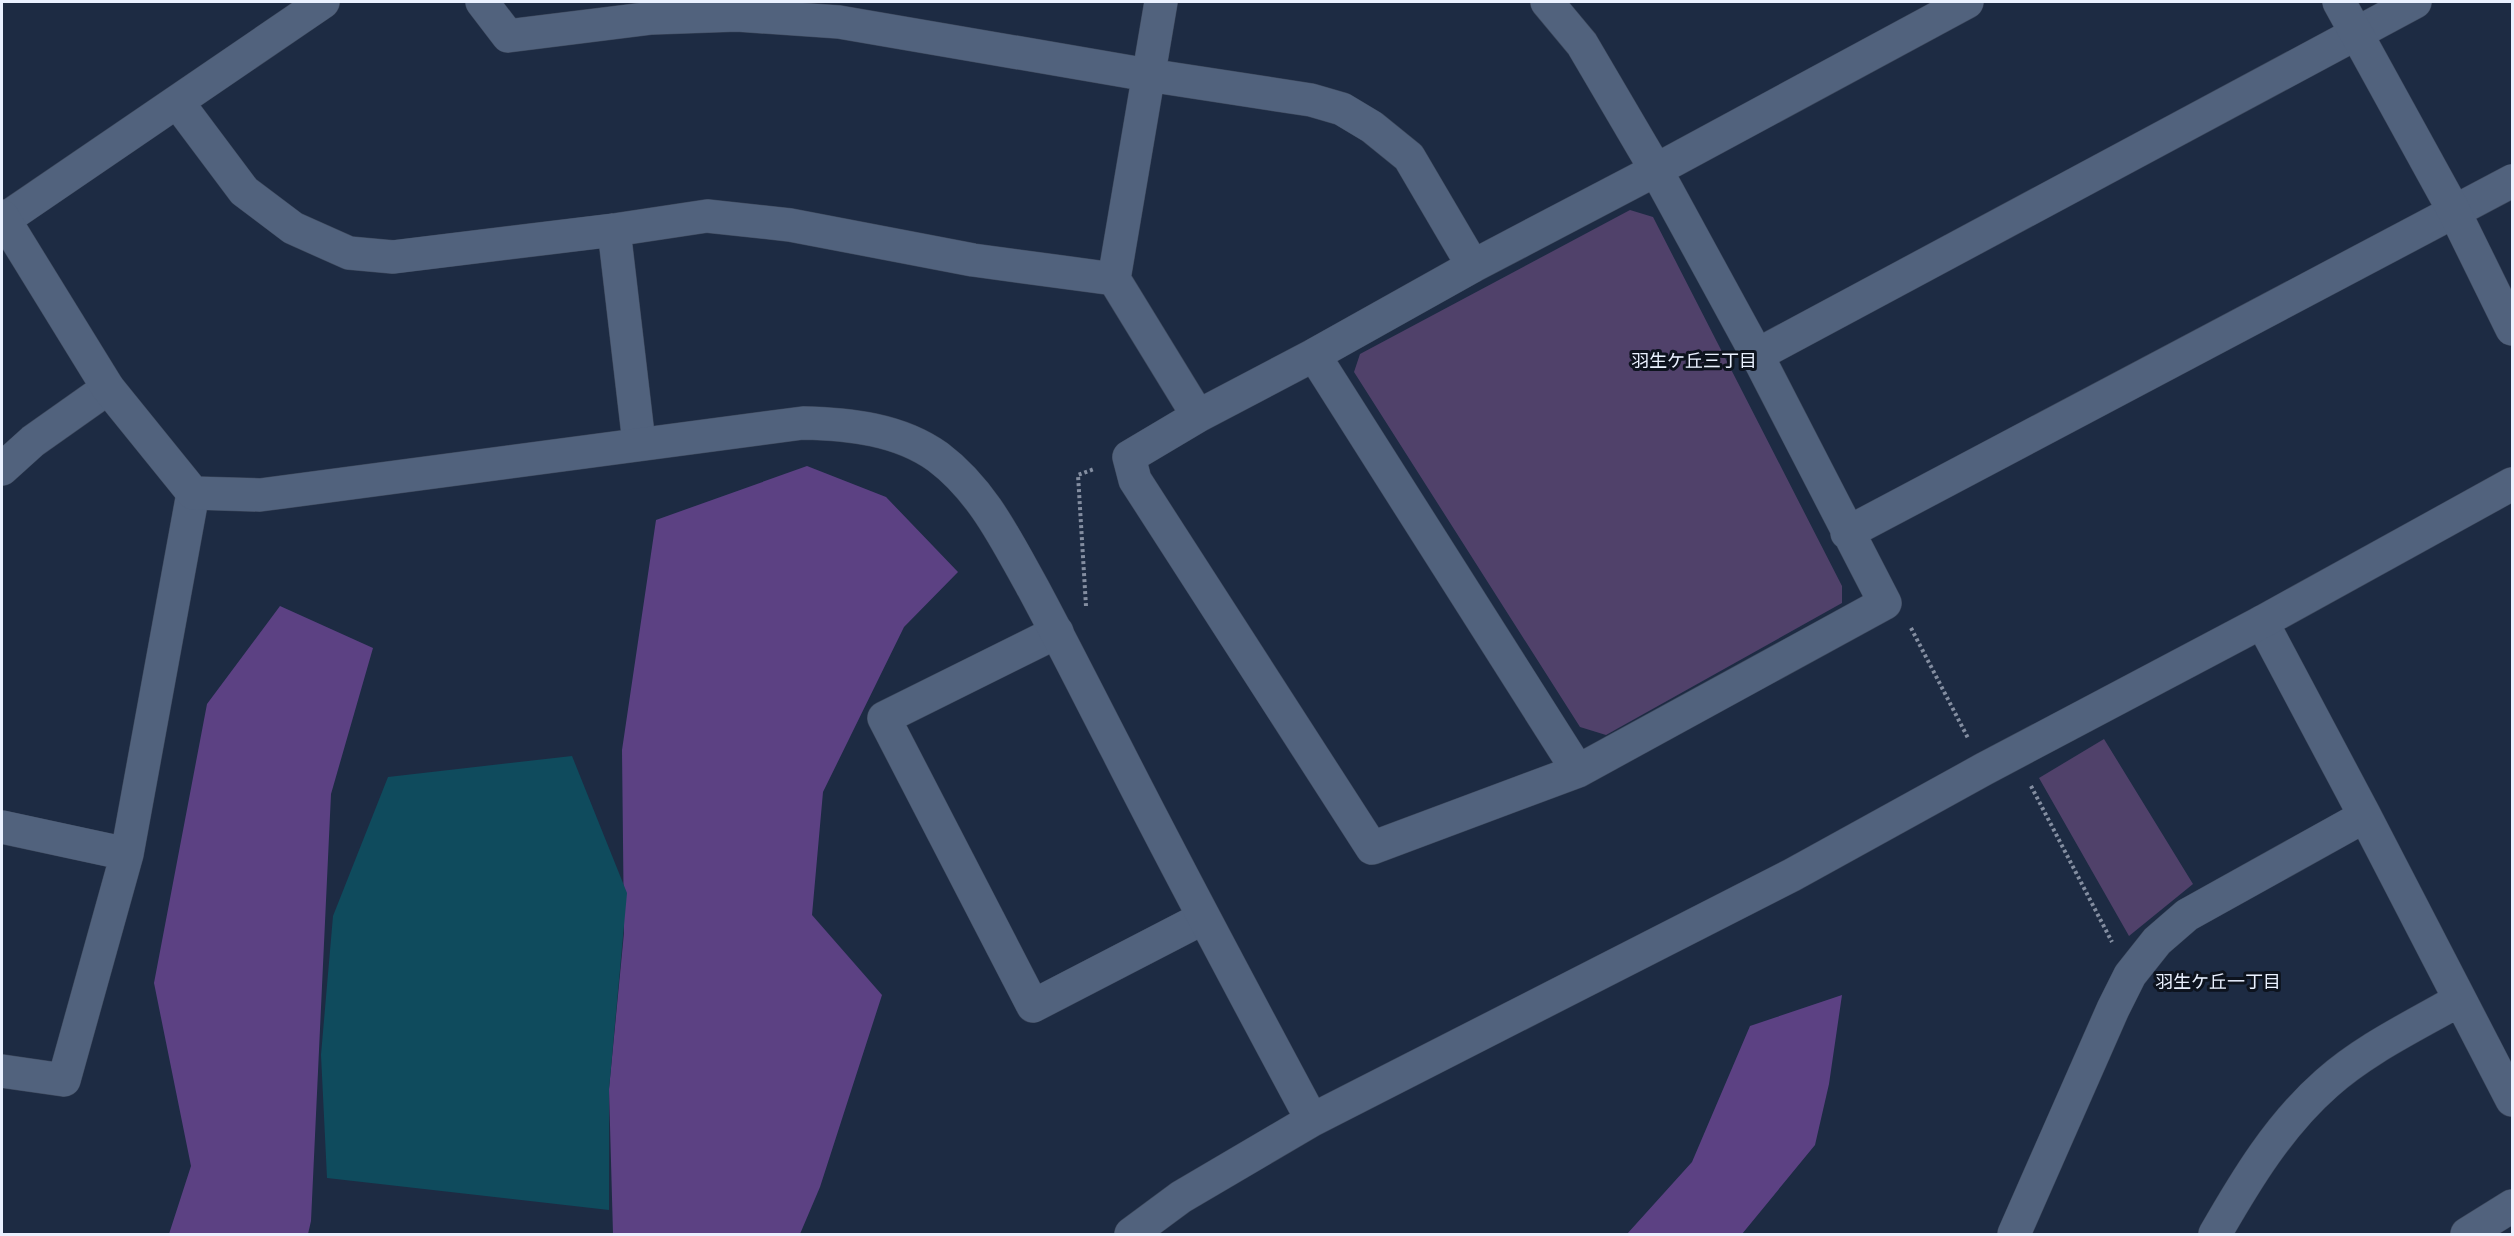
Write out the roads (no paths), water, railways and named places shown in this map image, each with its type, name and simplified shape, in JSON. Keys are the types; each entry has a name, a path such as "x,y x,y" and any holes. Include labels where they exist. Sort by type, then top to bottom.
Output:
{"street":[{"path":"323,2 178,103 2,219 108,388 193,493 260,495 803,423 851,424 905,439 937,456 968,484 987,506 1057,632 1203,918 1312,1120"},
{"path":"482,2 508,36 652,18 736,15 839,22 1148,75 1311,100 1342,109 1372,127 1409,157 1473,266"},
{"path":"1161,2 1114,279 1198,416"},
{"path":"1547,2 1582,44 1656,170 1756,355 1885,603 1578,771 1372,848 1135,480 1129,457 1198,416 1314,355 1473,266 1656,170 1967,2"},
{"path":"2339,2 2454,211 2512,329"},
{"path":"1756,355 2415,2"},
{"path":"178,103 243,191 293,228 349,253 393,257 614,230 706,216 790,225 973,260 1114,279"},
{"path":"1847,532 2512,181"},
{"path":"614,230 639,443"},
{"path":"1314,355 1578,771"},
{"path":"2,469 33,441 108,388"},
{"path":"1131,1234 1181,1197 1312,1120 1792,875 1984,769 2262,622 2512,484"},
{"path":"2,1071 64,1080 127,854 193,493"},
{"path":"2262,622 2512,1100"},
{"path":"1057,632 884,718 1032,1006 1203,918"},
{"path":"2014,1234 2113,1009 2130,975 2157,941 2187,915 2365,816"},
{"path":"2,827 127,854"},
{"path":"2215,1234 2245,1183 2279,1135 2326,1083 2369,1051 2459,1000"},
{"path":"2468,1234 2512,1206"}],"water":[{"path":"572,756 627,893 609,1089 609,1210 327,1178 321,1055 333,916 388,777"}],"district":[{"name":"羽生ケ丘三丁目","path":"1694,361"},
{"name":"羽生ケ丘一丁目","path":"2218,982"}]}
